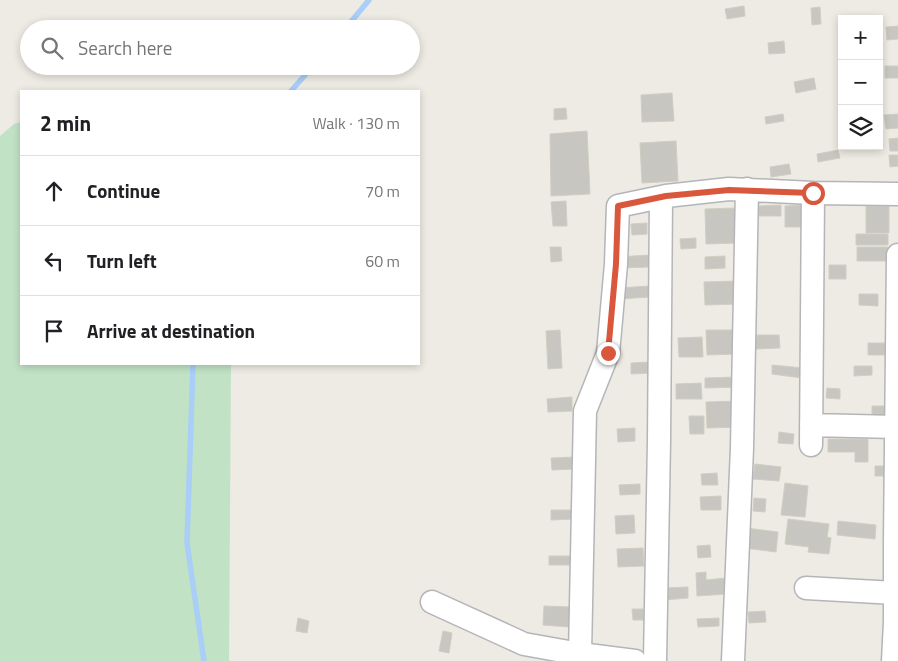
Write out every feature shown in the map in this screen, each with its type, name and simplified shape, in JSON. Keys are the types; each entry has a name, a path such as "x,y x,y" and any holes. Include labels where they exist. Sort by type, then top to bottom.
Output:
{"street":[{"path":"733,661 742,448 738,190"},
{"path":"580,654 585,411 608,353 616,264 618,206 662,197 738,190 813,193 898,200"},
{"path":"813,193 811,435 896,427"},
{"path":"655,661 662,197"},
{"path":"893,661 896,623 898,255"},
{"path":"806,588 895,593"},
{"path":"432,602 522,652 580,654 635,661"}],"green space":[{"path":"20,122 20,365 231,365 229,661 0,661 0,136 14,124"}],"building":[{"path":"744,6 745,16 727,19 725,9"},
{"path":"820,7 821,24 812,25 811,8"},
{"path":"898,26 898,39 887,40 886,27"},
{"path":"784,41 785,53 769,54 768,43"},
{"path":"885,66 898,66 898,78 885,78"},
{"path":"814,78 816,89 796,93 794,82"},
{"path":"672,93 674,121 642,122 641,95"},
{"path":"566,108 567,119 554,120 554,109"},
{"path":"783,114 784,121 766,124 765,117"},
{"path":"898,114 898,128 886,129 884,115"},
{"path":"587,131 590,194 551,196 550,134"},
{"path":"898,138 898,151 890,151 889,139"},
{"path":"676,141 678,181 642,183 640,143"},
{"path":"838,150 840,158 818,162 817,154"},
{"path":"889,155 898,155 898,166 890,167"},
{"path":"789,164 791,174 771,177 770,167"},
{"path":"566,201 567,226 553,226 551,202"},
{"path":"781,205 781,216 758,216 758,206"},
{"path":"806,205 806,227 785,227 785,206"},
{"path":"866,206 889,206 889,233 866,233"},
{"path":"735,208 736,243 706,244 705,209"},
{"path":"647,223 647,234 632,235 631,224"},
{"path":"856,234 888,234 888,245 856,245"},
{"path":"696,238 696,248 681,249 680,239"},
{"path":"550,247 561,247 562,261 551,262"},
{"path":"857,247 888,247 889,261 857,261"},
{"path":"649,255 649,267 620,268 619,257"},
{"path":"725,256 725,268 705,269 705,257"},
{"path":"829,265 846,265 846,279 829,279"},
{"path":"738,281 739,304 705,305 704,282"},
{"path":"649,286 650,297 620,299 619,288"},
{"path":"859,294 878,294 878,306 859,305"},
{"path":"560,330 562,368 548,369 546,331"},
{"path":"706,330 737,330 738,354 707,355"},
{"path":"756,335 779,335 780,348 756,349"},
{"path":"702,337 703,357 679,357 678,338"},
{"path":"868,343 885,343 885,355 868,355"},
{"path":"650,362 651,373 631,374 631,363"},
{"path":"772,365 803,368 802,378 772,374"},
{"path":"854,366 872,366 872,375 854,376"},
{"path":"737,377 738,387 705,388 705,378"},
{"path":"701,383 702,399 676,399 676,384"},
{"path":"827,388 840,389 840,399 826,398"},
{"path":"572,397 572,411 548,412 547,399"},
{"path":"740,401 741,427 707,428 706,402"},
{"path":"872,406 888,406 889,419 872,419"},
{"path":"689,416 704,416 704,434 690,434"},
{"path":"635,428 635,441 618,442 617,429"},
{"path":"779,432 794,434 793,444 778,443"},
{"path":"828,439 868,439 868,462 855,462 855,452 828,452"},
{"path":"576,457 576,469 552,470 551,458"},
{"path":"755,464 781,467 779,481 753,479"},
{"path":"875,466 888,466 887,476 875,476"},
{"path":"717,473 718,485 702,485 701,474"},
{"path":"785,483 808,486 805,517 781,515"},
{"path":"640,484 640,494 620,495 619,485"},
{"path":"721,496 721,510 701,510 700,497"},
{"path":"754,498 766,499 765,512 753,511"},
{"path":"551,510 574,510 574,519 551,520"},
{"path":"634,515 635,533 616,534 615,516"},
{"path":"788,519 829,524 827,537 831,538 829,554 808,552 809,547 785,544"},
{"path":"838,521 876,525 875,539 837,535"},
{"path":"746,528 778,532 776,552 744,548"},
{"path":"710,545 711,557 698,558 697,546"},
{"path":"643,548 644,566 618,567 617,549"},
{"path":"549,556 570,556 571,565 549,565"},
{"path":"706,572 706,580 726,578 727,594 697,596 696,573"},
{"path":"688,587 688,598 664,600 663,588"},
{"path":"544,606 570,607 569,627 543,625"},
{"path":"632,609 643,609 644,620 633,620"},
{"path":"765,611 766,622 749,623 748,612"},
{"path":"298,618 309,621 307,633 296,631"},
{"path":"719,618 719,626 698,627 697,619"},
{"path":"443,631 452,633 449,653 439,651"}],"waterway":[{"path":"352,20 369,0"},
{"path":"292,90 305,75"},
{"path":"193,365 187,543 204,661"}],"route":[{"path":"608,353 616,264 618,206 666,196 729,190 813,193"}]}
